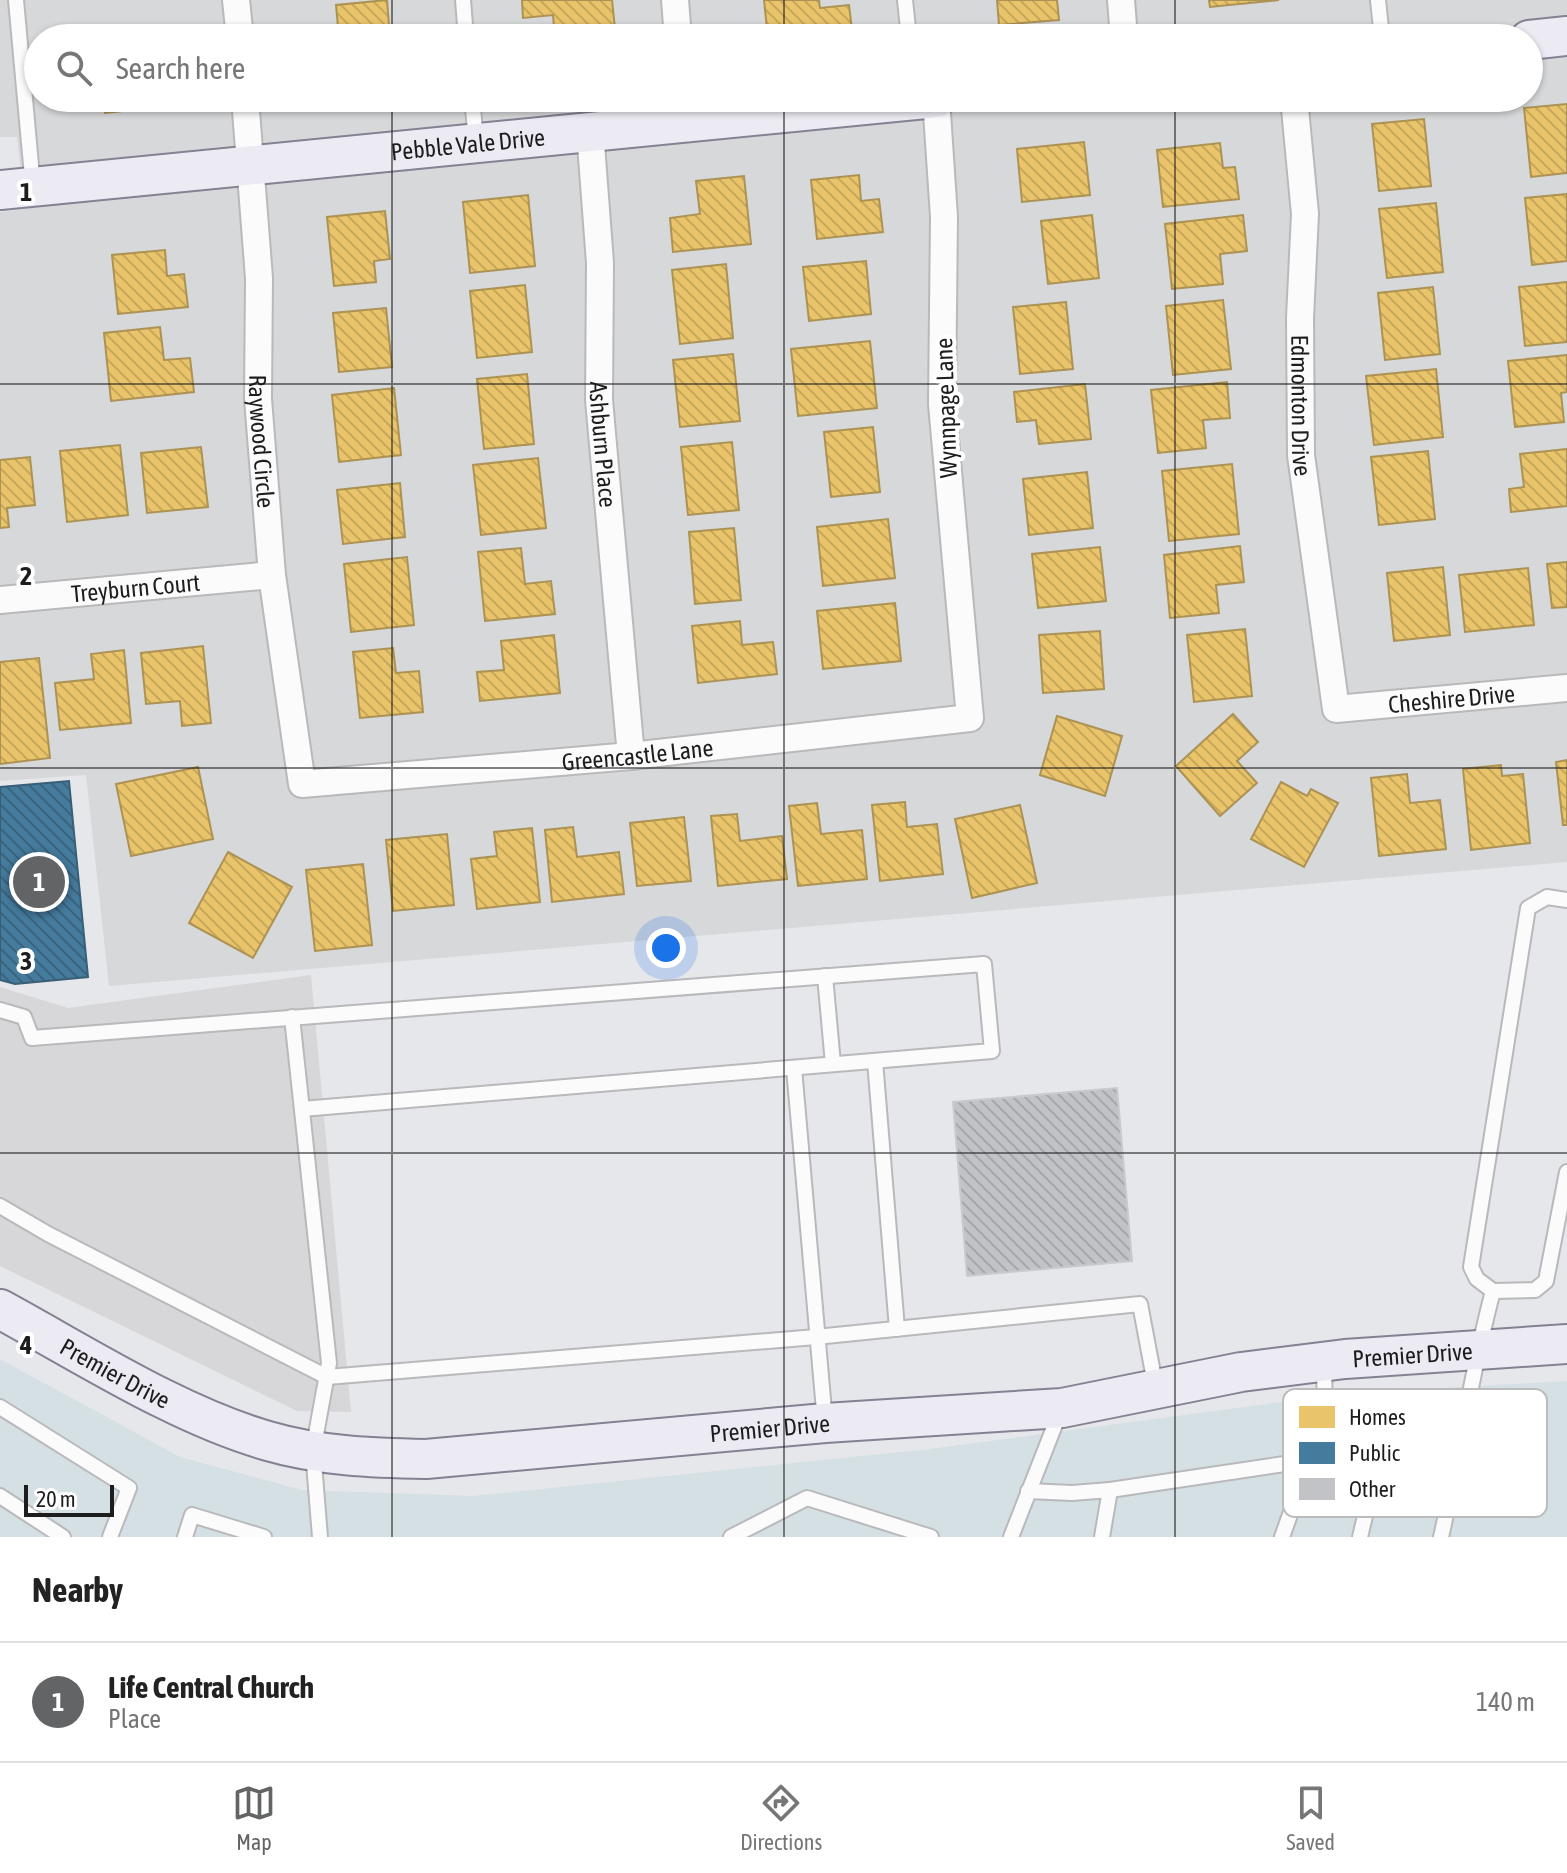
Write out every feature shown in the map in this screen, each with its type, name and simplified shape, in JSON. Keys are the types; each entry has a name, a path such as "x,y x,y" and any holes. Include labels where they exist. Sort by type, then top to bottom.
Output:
{"street":[{"path":"236,0 239,24"},
{"path":"675,0 677,24"},
{"path":"1121,0 1123,24"},
{"path":"1543,39 1567,36"},
{"name":"Raywood Circle","path":"246,112 259,278 258,399 272,575 302,784"},
{"name":"Pebble Vale Drive","path":"17,189 590,131 676,112"},
{"name":"Wynnpage Lane","path":"927,112 944,217 942,404 970,718"},
{"name":"Edmonton Drive","path":"1295,112 1305,214 1300,318 1301,455 1336,709"},
{"name":"Ashburn Place","path":"590,131 600,263 599,400 631,756"},
{"name":"Treyburn Court","path":"0,600 272,575"},
{"name":"Cheshire Drive","path":"1336,709 1567,688"},
{"name":"Greencastle Lane","path":"302,784 631,756 970,718"},
{"name":"Premier Drive","path":"0,1309 147,1389 212,1420 268,1441 313,1451 374,1458 426,1459 825,1423 1062,1408 1241,1372 1324,1362 1567,1344"}],"lane":[{"path":"16,0 17,189"},
{"path":"463,0 465,24"},
{"path":"905,0 908,24"},
{"path":"1378,0 1381,24"},
{"path":"473,112 476,143"},
{"path":"1567,900 1547,897 1528,908 1471,1267 1477,1279 1493,1291 1535,1290 1546,1281 1567,1172"},
{"path":"0,1010 24,1017 32,1038 984,964 992,1051 302,1109"},
{"path":"825,976 833,1064"},
{"path":"292,1017 329,1363 313,1451 320,1537"},
{"path":"875,1061 897,1329"},
{"path":"794,1068 825,1423"},
{"path":"0,1206 48,1234 327,1377 816,1337 1140,1304 1156,1389"},
{"path":"1470,1389 1493,1291"},
{"path":"1324,1362 1324,1389"},
{"path":"0,1407 129,1488 110,1537"},
{"path":"1011,1537 1062,1408"},
{"path":"1028,1491 1072,1493 1110,1490 1283,1464"},
{"path":"1102,1537 1110,1490"},
{"path":"0,1496 63,1537"},
{"path":"731,1537 807,1498 931,1537"},
{"path":"185,1537 192,1515 264,1537"},
{"path":"1282,1537 1290,1517"},
{"path":"1360,1537 1365,1517"},
{"path":"1441,1537 1446,1517"}],"shaded area":[{"path":"0,0 1567,0 1567,862 109,986 86,775 0,781 0,212 25,209 17,137 0,137"},
{"path":"311,975 351,1412 297,1411 0,1266 0,987 68,1008"},
{"path":"0,1359 180,1457 302,1490 473,1496 930,1449 1283,1402 1283,1517 1547,1517 1547,1389 1429,1389 1567,1381 1567,1537 0,1537"}],"building: Homes":[{"path":"387,0 389,24 338,24 336,5"},
{"path":"522,0 612,0 615,24 554,24 553,15 523,18"},
{"path":"764,0 819,0 820,8 849,5 851,24 767,24"},
{"path":"997,0 1057,0 1059,20 999,24"},
{"path":"1209,0 1279,0 1210,7"},
{"path":"1567,104 1567,173 1531,177 1524,112 1543,112 1543,106"},
{"path":"1424,119 1431,186 1379,191 1372,124"},
{"path":"1084,142 1090,195 1022,202 1017,149"},
{"path":"1220,143 1223,168 1235,167 1239,199 1163,207 1157,150"},
{"path":"859,175 861,201 879,199 883,232 817,239 811,180"},
{"path":"744,176 751,244 673,252 670,218 700,214 696,181"},
{"path":"1567,194 1567,261 1532,265 1525,198"},
{"path":"528,195 535,266 470,273 463,202"},
{"path":"1436,203 1443,272 1387,278 1379,209"},
{"path":"385,211 390,259 374,261 376,282 334,286 327,217"},
{"path":"1092,215 1099,278 1048,284 1041,221"},
{"path":"1243,215 1247,251 1220,254 1223,284 1172,289 1165,224"},
{"path":"165,250 167,276 184,274 188,307 118,314 112,255"},
{"path":"866,261 871,314 809,321 803,267"},
{"path":"726,264 733,338 680,344 672,270"},
{"path":"1567,282 1567,342 1525,346 1519,287"},
{"path":"525,285 532,352 477,358 470,291"},
{"path":"1433,287 1440,354 1385,360 1378,293"},
{"path":"1223,300 1231,369 1173,375 1166,306"},
{"path":"1066,302 1073,369 1020,374 1013,307"},
{"path":"386,308 392,367 339,372 333,313"},
{"path":"160,327 164,360 190,358 194,392 111,401 104,333"},
{"path":"870,341 877,408 798,416 791,349"},
{"path":"733,354 740,421 680,427 673,360"},
{"path":"1567,355 1567,392 1561,393 1564,422 1515,427 1508,361"},
{"path":"1436,369 1443,437 1374,445 1366,376"},
{"path":"527,374 534,444 484,449 477,379"},
{"path":"1227,382 1230,418 1203,420 1206,448 1158,453 1151,390"},
{"path":"1085,384 1091,439 1039,444 1036,420 1017,422 1014,392"},
{"path":"394,388 401,455 339,462 332,395"},
{"path":"873,427 880,492 831,497 824,432"},
{"path":"732,442 739,510 688,515 681,447"},
{"path":"120,445 128,515 67,522 60,451"},
{"path":"201,447 208,507 147,513 141,453"},
{"path":"1567,449 1567,506 1511,512 1509,489 1524,487 1520,454"},
{"path":"1428,451 1435,519 1379,525 1371,457"},
{"path":"30,457 35,505 7,508 9,527 0,528 0,460"},
{"path":"538,458 546,528 481,535 473,465"},
{"path":"1232,464 1239,534 1169,541 1162,471"},
{"path":"1087,472 1093,528 1029,535 1023,479"},
{"path":"400,483 405,537 343,544 337,490"},
{"path":"888,519 895,578 823,586 817,527"},
{"path":"734,528 741,600 695,604 689,532"},
{"path":"1240,546 1244,582 1216,585 1219,613 1170,618 1164,555"},
{"path":"1100,547 1106,601 1038,608 1032,554"},
{"path":"521,548 525,584 551,581 555,614 485,621 478,552"},
{"path":"407,557 414,625 351,632 344,564"},
{"path":"1567,562 1567,607 1552,608 1547,564"},
{"path":"1443,567 1450,635 1394,641 1387,573"},
{"path":"1528,568 1534,625 1465,632 1459,575"},
{"path":"895,603 901,661 823,669 817,611"},
{"path":"740,621 742,645 773,642 777,674 698,683 692,626"},
{"path":"1245,629 1252,696 1194,702 1187,635"},
{"path":"1100,631 1104,689 1043,693 1039,635"},
{"path":"554,635 560,693 480,701 477,672 504,670 501,641"},
{"path":"203,646 211,723 182,726 180,701 146,704 141,653"},
{"path":"393,648 396,673 419,671 423,712 360,718 353,652"},
{"path":"124,650 131,723 60,730 55,683 94,679 91,654"},
{"path":"39,658 50,758 0,764 0,662"},
{"path":"1233,714 1258,742 1237,761 1257,783 1220,816 1176,766"},
{"path":"1057,716 1122,736 1105,796 1040,775"},
{"path":"1567,760 1567,825 1563,825 1556,762"},
{"path":"1501,765 1502,776 1523,774 1530,843 1471,850 1463,769"},
{"path":"198,767 213,839 131,856 116,784"},
{"path":"1407,774 1410,803 1440,800 1446,849 1379,856 1371,778"},
{"path":"1281,782 1307,796 1311,789 1338,803 1304,867 1251,839"},
{"path":"905,802 907,827 937,824 943,874 880,881 872,805"},
{"path":"817,803 821,834 862,830 867,879 798,886 789,806"},
{"path":"1020,805 1037,883 972,898 955,819"},
{"path":"737,814 740,841 782,836 787,879 718,886 711,816"},
{"path":"684,817 691,881 637,886 630,823"},
{"path":"573,827 577,857 619,852 624,894 552,902 545,830"},
{"path":"532,828 540,902 477,909 471,859 497,856 494,832"},
{"path":"447,834 454,905 393,911 386,840"},
{"path":"228,852 292,887 253,958 189,923"},
{"path":"363,864 372,945 315,951 306,870"}],"building: Public":[{"path":"69,781 88,977 15,984 0,980 0,787"}],"building: Other":[{"path":"1117,1088 1132,1261 967,1276 953,1102"}],"place":[{"name":"Life Central Church","path":"39,882"}]}
